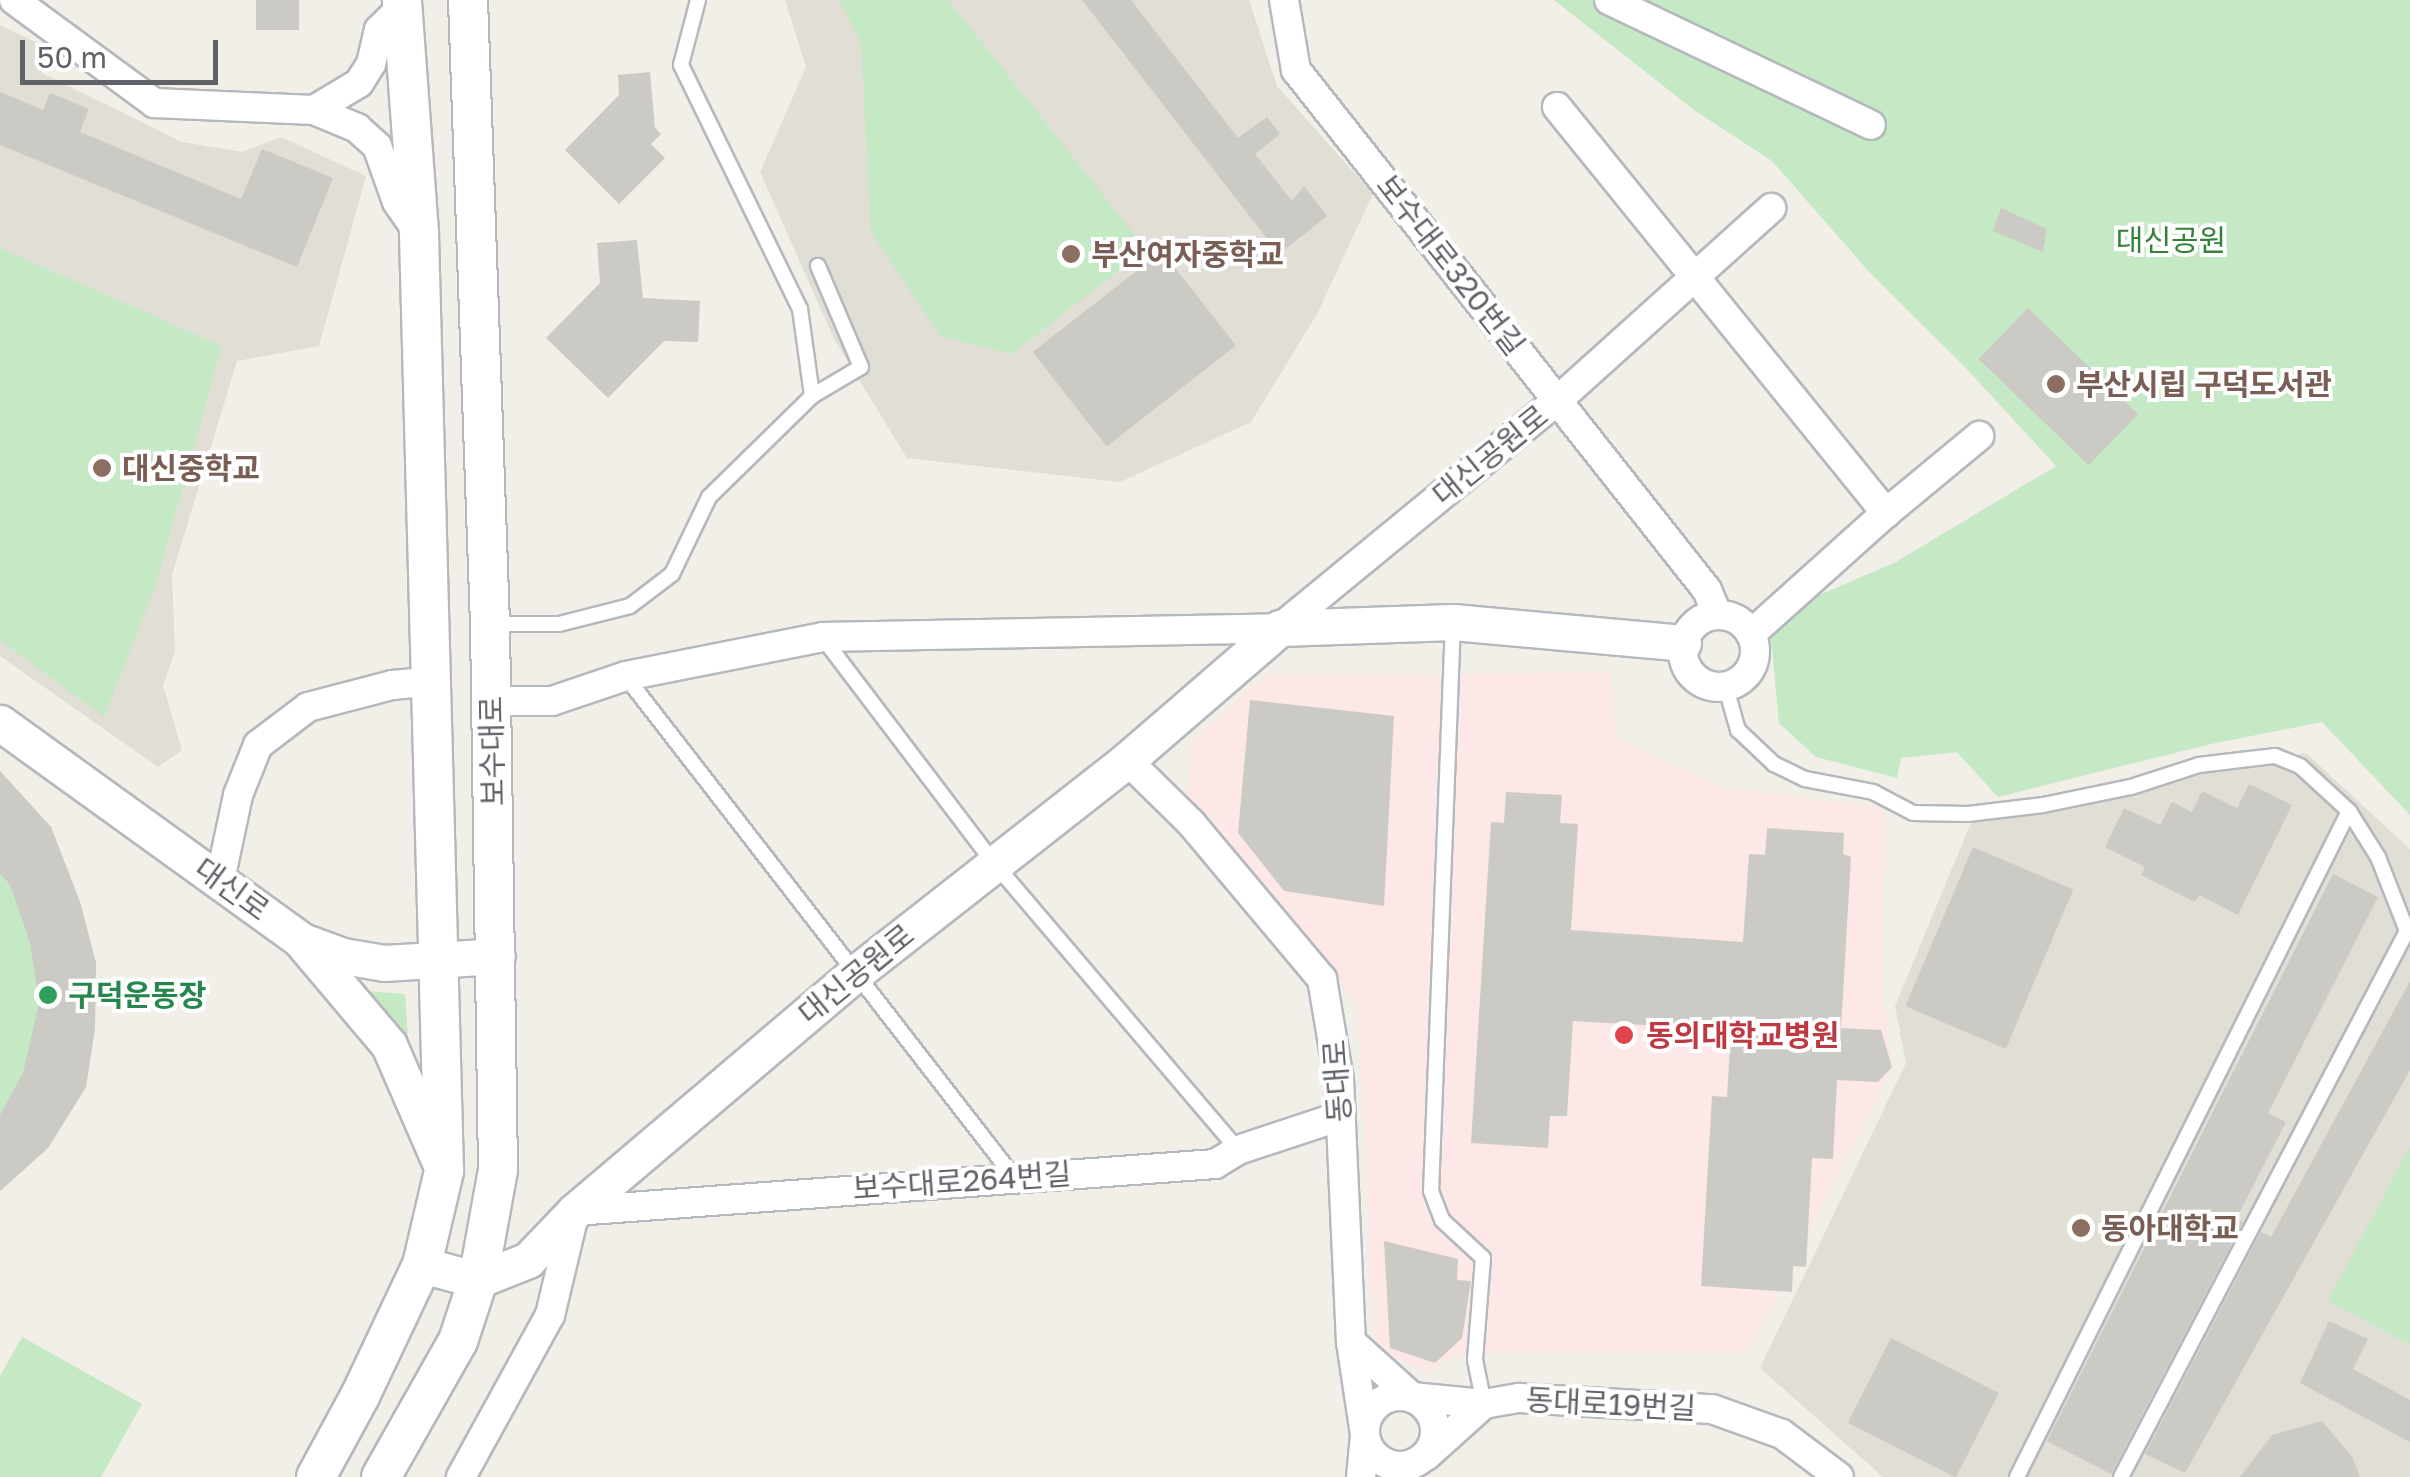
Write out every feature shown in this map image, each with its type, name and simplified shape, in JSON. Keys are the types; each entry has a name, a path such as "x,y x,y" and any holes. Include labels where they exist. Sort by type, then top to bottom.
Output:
{"main road":[{"name":"보수대로","path":"381,1477 458,1341 478,1280 498,1170 490,624 468,0"},
{"name":"보수대로","path":"316,1477 360,1396 422,1265 444,1171 419,232 402,3"}],"street":[{"path":"14,0 154,103 314,110 357,128 377,146 397,202 419,232"},
{"name":"보수대로320번길","path":"1284,0 1296,70 1707,590 1717,614"},
{"path":"1608,0 1871,124"},
{"path":"314,110 359,83 371,64 379,30 402,3"},
{"path":"1557,108 1886,513"},
{"name":"대신공원로","path":"478,1280 528,1260 574,1211 857,972 1126,760 1558,400 1772,208"},
{"path":"1751,634 1978,436"},
{"path":"1717,614 1737,619 1751,634 1756,656 1746,677 1726,688 1707,687 1692,677 1683,661 1683,643 1701,618 1717,614"},
{"path":"490,701 552,701 626,676 823,637 1453,622 1683,643"},
{"name":"보수대로","path":"220,880 238,795 258,745 308,707 392,685 430,682"},
{"name":"대신로","path":"0,723 302,941 384,964 497,956"},
{"name":"동대로","path":"1126,760 1191,823 1322,979 1332,1024 1340,1116 1351,1342 1364,1435 1361,1477"},
{"path":"302,941 389,1045 444,1171"},
{"name":"보수대로264번길","path":"574,1211 1215,1164 1238,1150 1340,1116"},
{"path":"461,1477 550,1315 574,1211"},
{"path":"422,1265 478,1280"},
{"path":"1351,1342 1427,1407 1435,1423 1435,1441 1418,1466"},
{"path":"1412,1397 1394,1395 1378,1402 1367,1417 1364,1435 1370,1450 1382,1462 1418,1466"},
{"name":"동대로19번길","path":"1412,1397 1484,1404 1518,1398 1712,1409 1782,1434 1840,1477"},
{"path":"1418,1466 1484,1404"}],"lane":[{"path":"698,0 681,65 800,309 812,396"},
{"path":"490,624 559,624 630,606 672,574 709,497 812,396 861,367 818,266"},
{"path":"1453,622 1431,1190 1442,1220 1483,1258 1475,1360 1484,1404"},
{"path":"823,637 994,863 1238,1150"},
{"path":"626,676 1013,1176"},
{"path":"1726,688 1738,730 1774,764 1806,780 1873,792 1912,813 1968,814 2043,805 2131,787 2199,765 2276,756 2300,766 2349,811 2378,857 2407,932 2120,1477"},
{"path":"2017,1477 2349,811"}],"shaded area":[{"name":"부산여자중학교","path":"785,0 1249,0 1277,86 1373,194 1317,314 1251,422 1120,482 907,458 834,339 760,172 806,67"},
{"name":"대신중학교","path":"0,25 46,47 42,73 182,142 242,152 281,137 366,176 319,346 237,361 172,575 175,652 163,685 182,750 158,767 0,656"},
{"name":"동의대학교병원","path":"1612,672 1615,738 1721,787 1885,808 1884,999 1892,1067 1748,1352 1457,1353 1429,1372 1374,1349 1358,1003 1185,803 1192,741 1265,676"},
{"name":"동아대학교","path":"2306,753 2410,849 2410,1477 1883,1477 1760,1368 1906,1063 1895,1006 1970,825 1997,808"}],"green space":[{"path":"839,0 948,0 1146,249 1012,354 941,337 871,232 861,42"},
{"name":"대신공원","path":"1554,0 2410,0 2410,815 2322,722 2211,744 1998,797 1957,752 1901,758 1897,778 1816,757 1779,723 1769,617 1896,562 2056,466 1964,366 1871,274 1772,161 1694,110"},
{"path":"0,248 222,346 155,587 104,717 0,640"},
{"name":"구덕운동장","path":"0,771 51,827 80,902 96,963 95,1028 86,1087 48,1148 0,1191"},
{"path":"357,990 405,994 409,1052"},
{"path":"2410,1146 2410,1345 2328,1301"},
{"path":"22,1337 142,1404 101,1477 0,1477 0,1376"}],"building":[{"path":"256,0 299,0 299,30 256,30"},
{"path":"1082,0 1131,0 1238,138 1267,117 1280,134 1255,154 1292,201 1304,186 1327,216 1279,254"},
{"path":"650,72 655,128 661,134 651,144 665,158 619,204 565,150 619,95 618,75"},
{"path":"0,92 43,110 50,93 89,109 80,132 241,199 262,149 333,178 297,267 0,145"},
{"path":"2001,208 2047,229 2043,252 1993,231"},
{"path":"637,240 643,298 700,301 698,342 664,341 608,398 546,338 600,283 597,243"},
{"path":"1162,251 1236,346 1107,447 1033,352"},
{"name":"부산시립 구덕도서관","path":"2028,308 2138,414 2089,465 1979,359"},
{"path":"1250,700 1394,716 1384,906 1284,891 1238,833"},
{"name":"구덕운동장","path":"0,771 51,827 80,902 96,963 95,1028 86,1087 48,1148 0,1191 0,1115 23,1073 39,1003 30,943 10,884 0,874"},
{"path":"2249,784 2292,805 2238,915 2199,895 2195,902 2141,875 2145,867 2105,847 2124,808 2160,825 2172,802 2192,812 2202,791 2237,808"},
{"path":"1506,792 1562,795 1560,823 1578,824 1571,930 1743,942 1749,854 1765,855 1767,828 1844,833 1843,854 1851,857 1841,1028 1881,1030 1892,1067 1878,1082 1837,1080 1833,1159 1812,1158 1806,1267 1793,1266 1792,1292 1701,1286 1712,1096 1727,1097 1731,1030 1573,1021 1567,1116 1550,1116 1548,1148 1471,1143 1491,822 1504,823"},
{"path":"1973,847 2073,890 2006,1049 1905,1006"},
{"path":"2333,874 2378,897 2268,1113 2286,1122 2236,1219 2243,1222 2111,1474 2047,1441"},
{"path":"2410,981 2410,1070 2185,1473 2145,1454 2261,1232 2271,1237"},
{"path":"1384,1241 1458,1259 1457,1280 1471,1281 1462,1338 1435,1363 1390,1348"},
{"path":"2329,1321 2368,1339 2353,1369 2410,1400 2410,1442 2300,1383"},
{"path":"1891,1338 1999,1393 1956,1477 1848,1423"},
{"path":"2322,1421 2353,1458 2360,1477 2240,1477 2272,1435"}],"place":[{"name":"부산여자중학교","path":"1071,254"},
{"name":"부산시립 구덕도서관","path":"2056,384"},
{"name":"대신중학교","path":"102,468"},
{"name":"구덕운동장","path":"48,995"},
{"name":"동의대학교병원","path":"1624,1035"},
{"name":"동아대학교","path":"2081,1228"}]}
